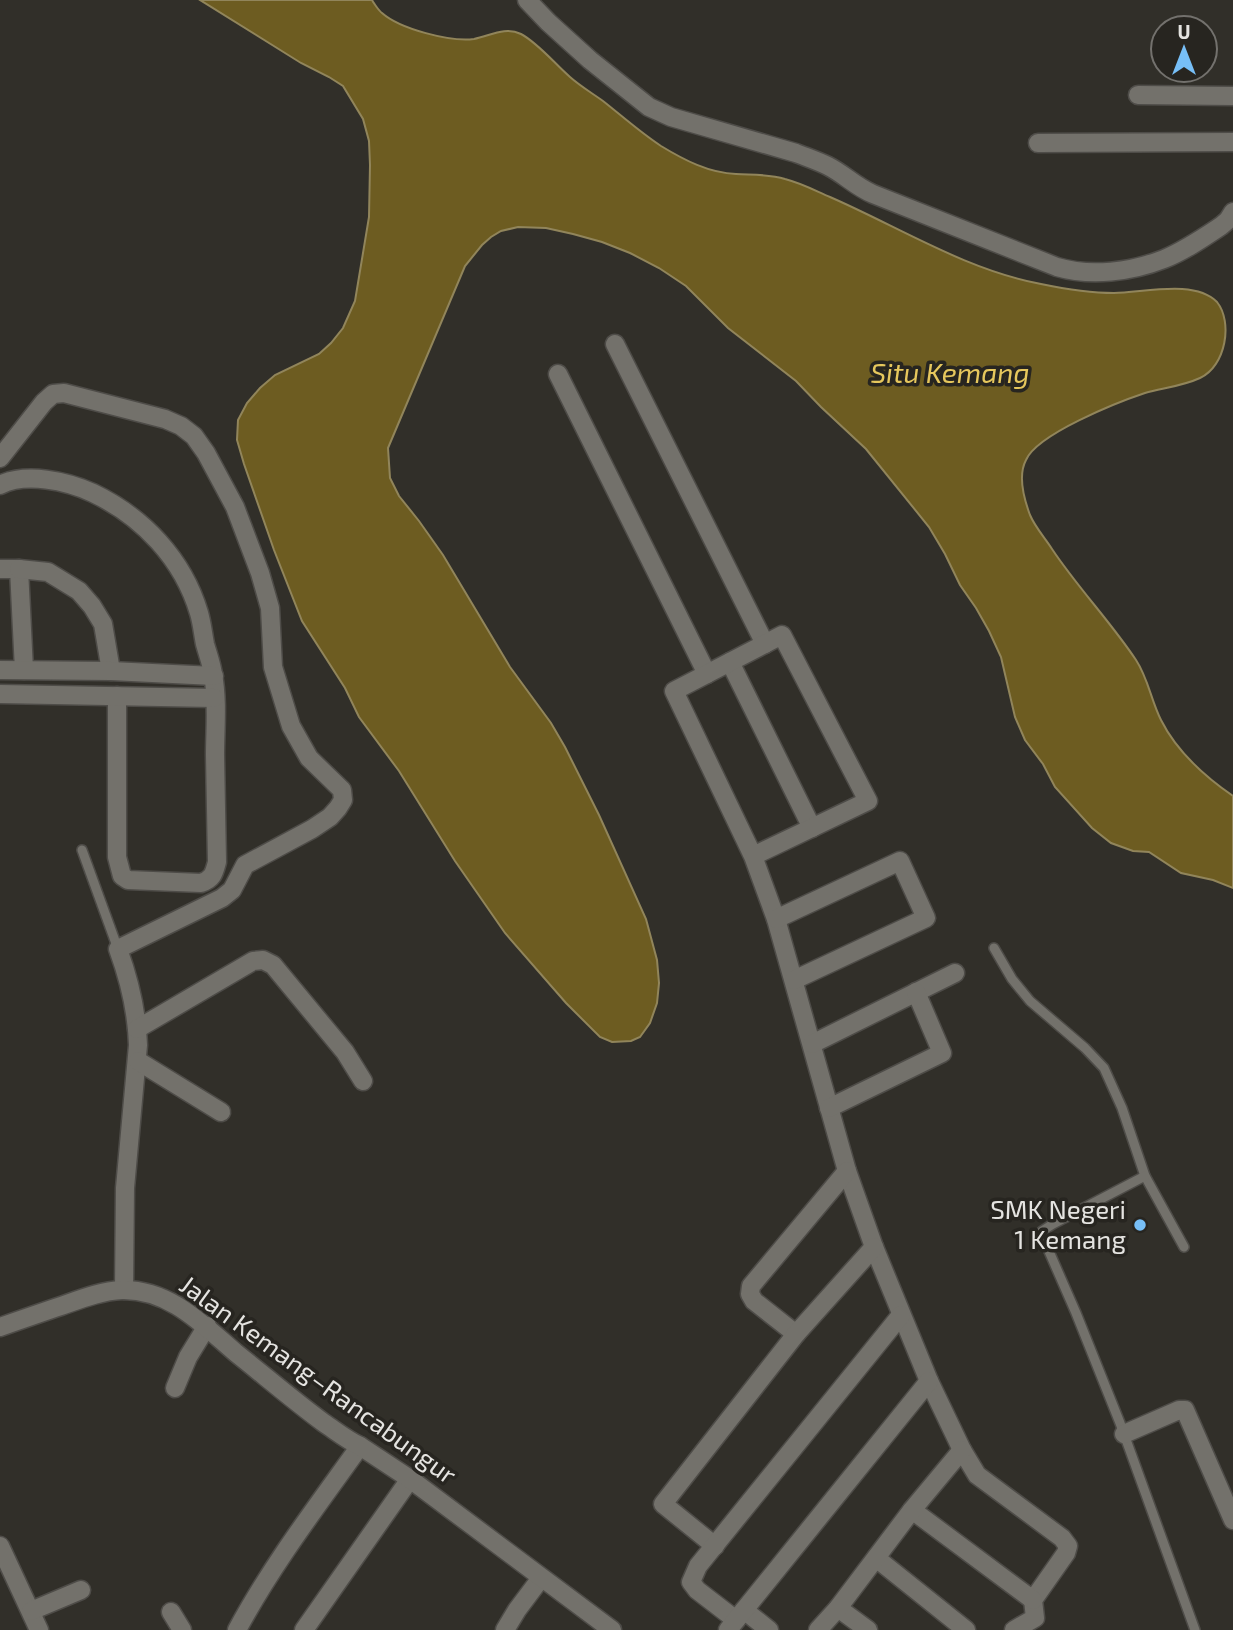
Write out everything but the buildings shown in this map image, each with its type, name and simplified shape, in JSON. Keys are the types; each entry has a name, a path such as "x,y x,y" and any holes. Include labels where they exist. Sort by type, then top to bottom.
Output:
{"street":[{"path":"527,0 590,60 649,107 671,117 813,159 873,194 1057,267 1074,272 1093,273 1138,267 1164,259 1221,226 1233,212"},
{"path":"1138,95 1233,96"},
{"path":"1038,144 1233,142"},
{"path":"615,344 765,644"},
{"path":"558,374 707,674"},
{"path":"0,458 53,394 64,393 166,419 194,436 235,507 260,573 270,608 273,667 290,726 309,758 342,790 343,800 330,817 312,830 245,865 232,890 222,898 118,949 137,1029 138,1061 125,1188 124,1290"},
{"path":"0,485 25,478 54,482 86,490 109,501 134,518 166,549 182,573 198,612 214,676 216,862 214,874 209,880 201,883 128,880 122,876 117,857 117,696"},
{"path":"0,569 48,572 79,591 103,624 111,671"},
{"path":"19,569 24,670"},
{"path":"754,856 868,801 782,635 674,691 754,856 776,919 847,1171 874,1247 929,1381 977,1475 1062,1538 1068,1546 1066,1553 1033,1600 1035,1618 1014,1630"},
{"path":"730,662 812,828"},
{"path":"0,670 111,671 214,676"},
{"path":"0,694 214,698"},
{"path":"776,919 900,861 926,918 794,980"},
{"path":"137,1029 253,961 262,960 273,965 345,1052 363,1081"},
{"path":"812,1044 955,972"},
{"path":"829,1108 942,1053 916,992"},
{"path":"138,1061 221,1112"},
{"path":"796,1334 754,1301 750,1294 751,1286 847,1171"},
{"path":"715,1546 663,1504 796,1334 874,1247"},
{"name":"Jalan Kemang–Rancabungur","path":"0,1327 110,1291 146,1292 177,1305 207,1326 289,1396 351,1443 360,1446 410,1479 612,1630"},
{"path":"769,1630 736,1620 697,1590 691,1582 698,1566 901,1315"},
{"path":"175,1388 188,1357 207,1326"},
{"path":"736,1620 929,1381"},
{"path":"1124,1434 1179,1410 1185,1410 1233,1520"},
{"path":"237,1630 248,1608 300,1530 360,1446"},
{"path":"818,1630 962,1450"},
{"path":"304,1630 410,1479"},
{"path":"912,1510 1033,1600"},
{"path":"1,1550 39,1630"},
{"path":"876,1558 967,1630"},
{"path":"505,1630 541,1578"},
{"path":"31,1612 81,1590"},
{"path":"838,1608 868,1630"},
{"path":"171,1612 182,1630"}],"lane":[{"path":"82,850 118,949"},
{"path":"994,948 1012,979 1030,1001 1104,1068 1122,1108 1145,1176 1184,1247"},
{"path":"1145,1176 1041,1233 1124,1434 1195,1630"}],"water":[{"name":"Situ Kemang","path":"200,0 372,0 390,19 439,36 474,39 503,31 515,32 534,43 574,80 646,136 697,165 726,173 773,176 797,183 959,258 1013,277 1059,288 1096,292 1182,289 1207,295 1217,302 1225,321 1226,332 1221,354 1209,372 1193,381 1145,393 1061,430 1033,450 1026,460 1022,480 1026,502 1035,524 1136,660 1167,732 1192,762 1233,796 1233,888 1213,880 1181,873 1149,852 1133,851 1111,843 1092,828 1055,787 1043,764 1025,740 1015,717 1001,657 989,631 960,585 929,527 866,449 796,381 728,328 686,286 630,253 602,242 546,228 518,227 501,231 482,245 465,266 388,448 390,478 399,496 443,555 510,667 565,747 646,919 657,960 659,983 657,1003 650,1023 640,1037 631,1041 612,1042 600,1037 566,1003 505,933 455,861 399,771 359,717 345,688 302,621 274,550 237,440 238,420 247,403 260,388 275,375 319,354 343,328 355,301 369,217 369,141 363,119 343,86"}],"place":[{"name":"SMK Negeri 1 Kemang","path":"1140,1225"}]}
